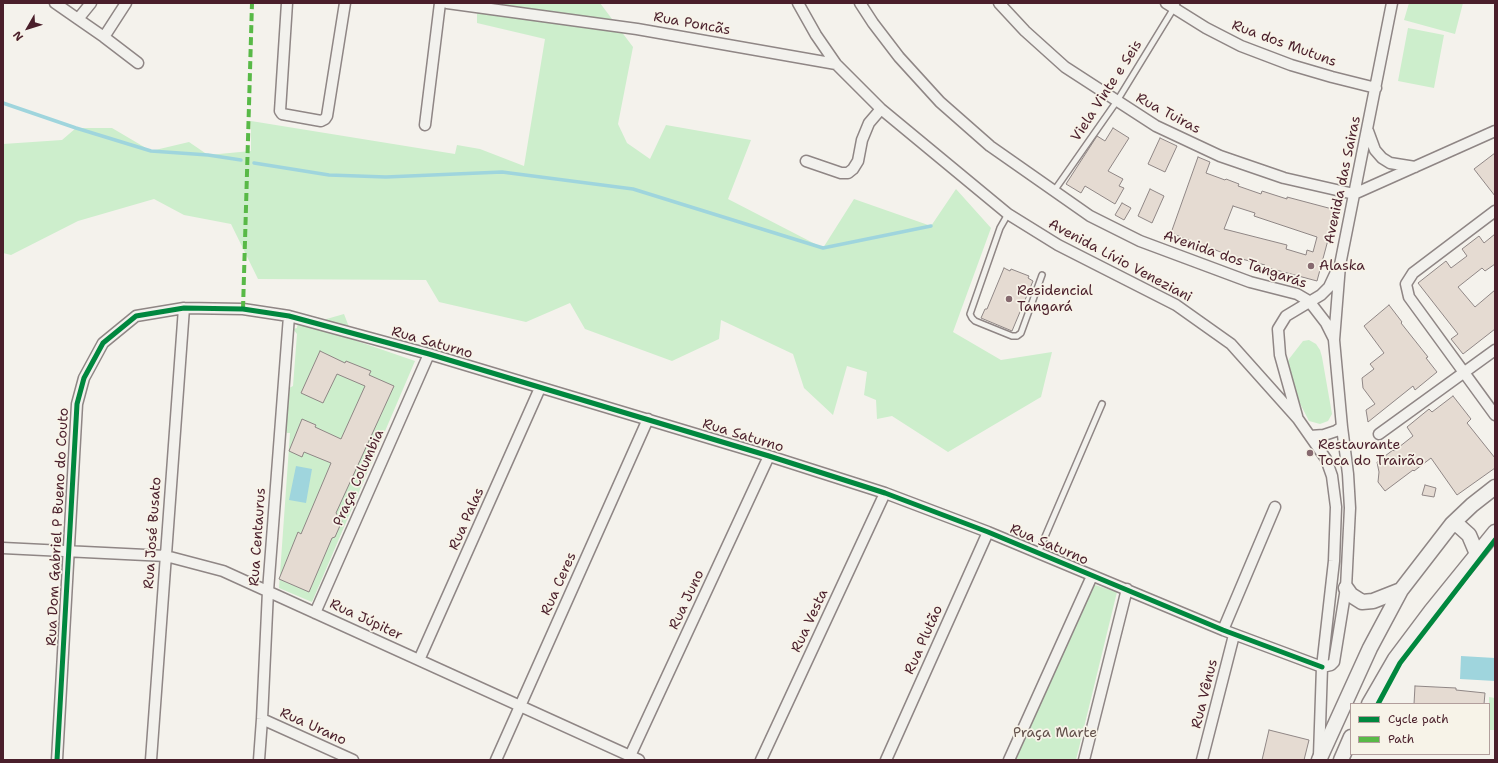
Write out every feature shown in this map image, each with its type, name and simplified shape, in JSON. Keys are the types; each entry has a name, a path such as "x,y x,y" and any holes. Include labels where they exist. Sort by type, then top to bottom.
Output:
{"main road":[{"path":"1319,760 1370,648 1400,590 1452,524 1472,505 1495,487"},
{"path":"1452,524 1458,526 1469,535 1477,554"},
{"path":"1369,703 1395,659 1495,532"},
{"path":"1346,588 1351,595 1362,602 1373,601 1400,590"},
{"path":"1341,760 1350,739"}],"street":[{"path":"55,3 138,63"},
{"path":"78,19 91,3"},
{"path":"104,37 126,3"},
{"path":"287,3 280,111 282,114 321,120 325,119 327,116 345,3"},
{"path":"425,125 440,3"},
{"name":"Rua Poncãs","path":"447,3 637,29 836,64"},
{"name":"Avenida Lívio Veneziani","path":"798,3 816,35 836,64 881,109 1008,214 1058,245 1130,280 1182,310 1231,344 1298,419 1326,459 1332,476 1336,508 1334,561 1322,667 1319,760"},
{"name":"Avenida dos Tangarás","path":"860,3 873,23 899,56 940,102 990,146 1054,192 1090,216 1140,241 1250,282 1297,294 1309,301 1326,323 1334,340"},
{"name":"Rua Tuiras","path":"999,3 1025,31 1065,67 1156,126 1220,156 1284,178 1354,194"},
{"name":"Avenida das Sairas","path":"1322,667 1331,665 1334,662 1346,588 1350,508 1348,474 1334,340 1340,265 1368,131 1392,3"},
{"name":"Rua dos Mutuns","path":"1172,5 1206,28 1241,46 1291,65 1332,78 1376,88"},
{"path":"806,161 841,173 848,172 853,169 858,161 862,140 869,123 881,109"},
{"path":"1368,131 1375,150 1382,158 1390,163 1415,167"},
{"path":"1354,194 1495,131"},
{"path":"1495,211 1413,273 1406,284 1409,297 1495,415"},
{"name":"Avenida dos Tangarás","path":"1298,419 1280,355 1278,329 1286,316 1321,295 1329,287 1340,265"},
{"name":"Rua Saturno","path":"136,316 184,308 243,309 289,316 428,354 648,419 885,493 988,532 1234,635 1322,667"},
{"name":"Rua José Busato","path":"151,760 184,308"},
{"name":"Rua Dom Gabriel P Bueno do Couto","path":"57,760 77,404 84,378 102,343 136,316"},
{"name":"Rua Centaurus","path":"258,760 262,719 268,591 289,316"},
{"path":"1379,434 1495,350"},
{"name":"Praça Columbia","path":"315,612 428,354"},
{"name":"Rua Palas","path":"419,660 540,388"},
{"name":"Rua Ceres","path":"496,760 648,419"},
{"path":"1310,436 1324,435 1336,431 1342,426"},
{"name":"Rua Juno","path":"634,758 769,456"},
{"name":"Rua Vesta","path":"761,760 885,493"},
{"path":"1223,630 1275,507"},
{"name":"Rua Plutão","path":"886,760 988,532"},
{"name":"Rua Júpiter","path":"3,548 166,556 223,571 634,758"},
{"path":"1010,760 1092,576"},
{"path":"1084,760 1127,589"},
{"name":"Rua Vênus","path":"1202,760 1234,635"},
{"name":"Rua Urano","path":"262,719 353,760"}],"lane":[{"name":"Viela Vinte e Seis","path":"1054,192 1117,101 1172,5"},
{"path":"1008,214 1000,228 970,314 972,318 975,321 1012,336 1017,336 1021,333 1042,275"},
{"path":"1038,553 1102,404"}],"green space":[{"path":"477,3 600,3 633,47 618,124 627,143 650,159 666,125 751,140 728,199 823,248 854,199 931,226 956,189 991,228 953,332 1001,360 1052,352 1041,397 948,452 892,416 877,419 876,400 864,395 867,372 847,366 833,415 804,388 793,354 721,320 719,339 672,361 585,329 570,303 526,322 439,302 426,280 258,279 231,224 184,215 154,199 78,221 11,255 3,253 3,144 62,140 76,128 112,128 151,151 189,142 208,155 251,151 251,121 455,154 457,145 480,149 524,166 545,39 477,23"},
{"path":"1409,3 1463,3 1455,34 1404,20"},
{"path":"1408,28 1444,35 1434,88 1398,81"},
{"path":"344,314 354,340 415,361 312,602 279,588 290,433 287,433 277,412 279,393 293,386 297,334 293,329 297,328 298,321 309,324"},
{"path":"1309,340 1316,344 1320,350 1332,414 1328,421 1320,424 1309,421 1291,386 1287,364 1289,359 1303,341"},
{"name":"Praça Marte","path":"1092,584 1117,592 1076,760 1015,760"},
{"path":"1489,697 1495,698 1495,730 1490,730"}],"water":[{"path":"296,466 312,469 306,503 289,500"},
{"path":"1461,656 1495,658 1495,681 1460,679"}],"building":[{"path":"1113,128 1129,138 1108,171 1123,179 1119,186 1124,188 1115,204 1085,186 1081,193 1066,184 1097,136 1105,141"},
{"path":"1160,138 1177,146 1165,172 1148,164"},
{"path":"1495,153 1495,196 1474,169"},
{"path":"1198,157 1210,162 1206,173 1239,184 1238,186 1261,194 1262,191 1287,199 1287,197 1336,210 1317,281 1230,256 1206,246 1205,249 1190,244 1191,241 1171,233","holes":["1233,206 1255,213 1254,216 1317,237 1313,252 1307,250 1306,255 1286,249 1287,245 1224,229"]},
{"path":"1150,189 1164,196 1152,223 1138,216"},
{"path":"1122,203 1131,208 1124,220 1115,215"},
{"path":"1495,234 1495,264 1485,271 1482,268 1458,287 1475,307 1495,290 1495,329 1463,354 1451,339 1458,334 1418,283 1446,261 1451,268 1467,256 1462,249 1479,236 1484,243"},
{"name":"Residencial Tangará","path":"1004,268 1029,276 1028,278 1033,281 1012,331 981,318 985,309 987,309"},
{"path":"1389,305 1402,322 1401,323 1428,357 1426,358 1437,372 1415,390 1413,386 1368,422 1366,410 1375,404 1363,388 1362,378 1374,369 1370,364 1384,353 1364,326"},
{"path":"320,351 345,363 346,361 371,371 369,375 394,386 336,513 342,521 335,537 332,538 309,592 279,579 298,532 301,534 331,463 304,452 302,457 289,451 302,419 341,439 365,386 337,374 323,403 301,393"},
{"path":"1453,396 1471,419 1467,423 1495,458 1495,468 1457,495 1431,458 1385,491 1378,482 1379,472 1377,462 1413,436 1407,427 1429,409 1432,412"},
{"path":"1425,485 1436,488 1434,497 1422,495"},
{"path":"1415,686 1456,688 1456,690 1485,693 1484,703 1414,703"},
{"path":"1269,730 1309,740 1304,760 1262,760"}],"waterway":[{"path":"3,103 76,128 151,151 208,155 241,160"},
{"path":"254,163 329,175 386,177 502,172 633,189 823,248 931,226"}],"marked path":[{"path":"243,309 252,3"}],"cycle path":[{"path":"57,760 77,404 84,378 103,343 136,316 184,308 243,309 289,316 429,354 769,456 885,493 988,532 1223,630 1322,667"},
{"path":"1379,703 1400,663 1495,540"}],"place":[{"name":"Alaska","path":"1311,266"},
{"name":"Residencial Tangará","path":"1009,299"},
{"name":"Restaurante Toca do Trairão","path":"1310,453"}]}
